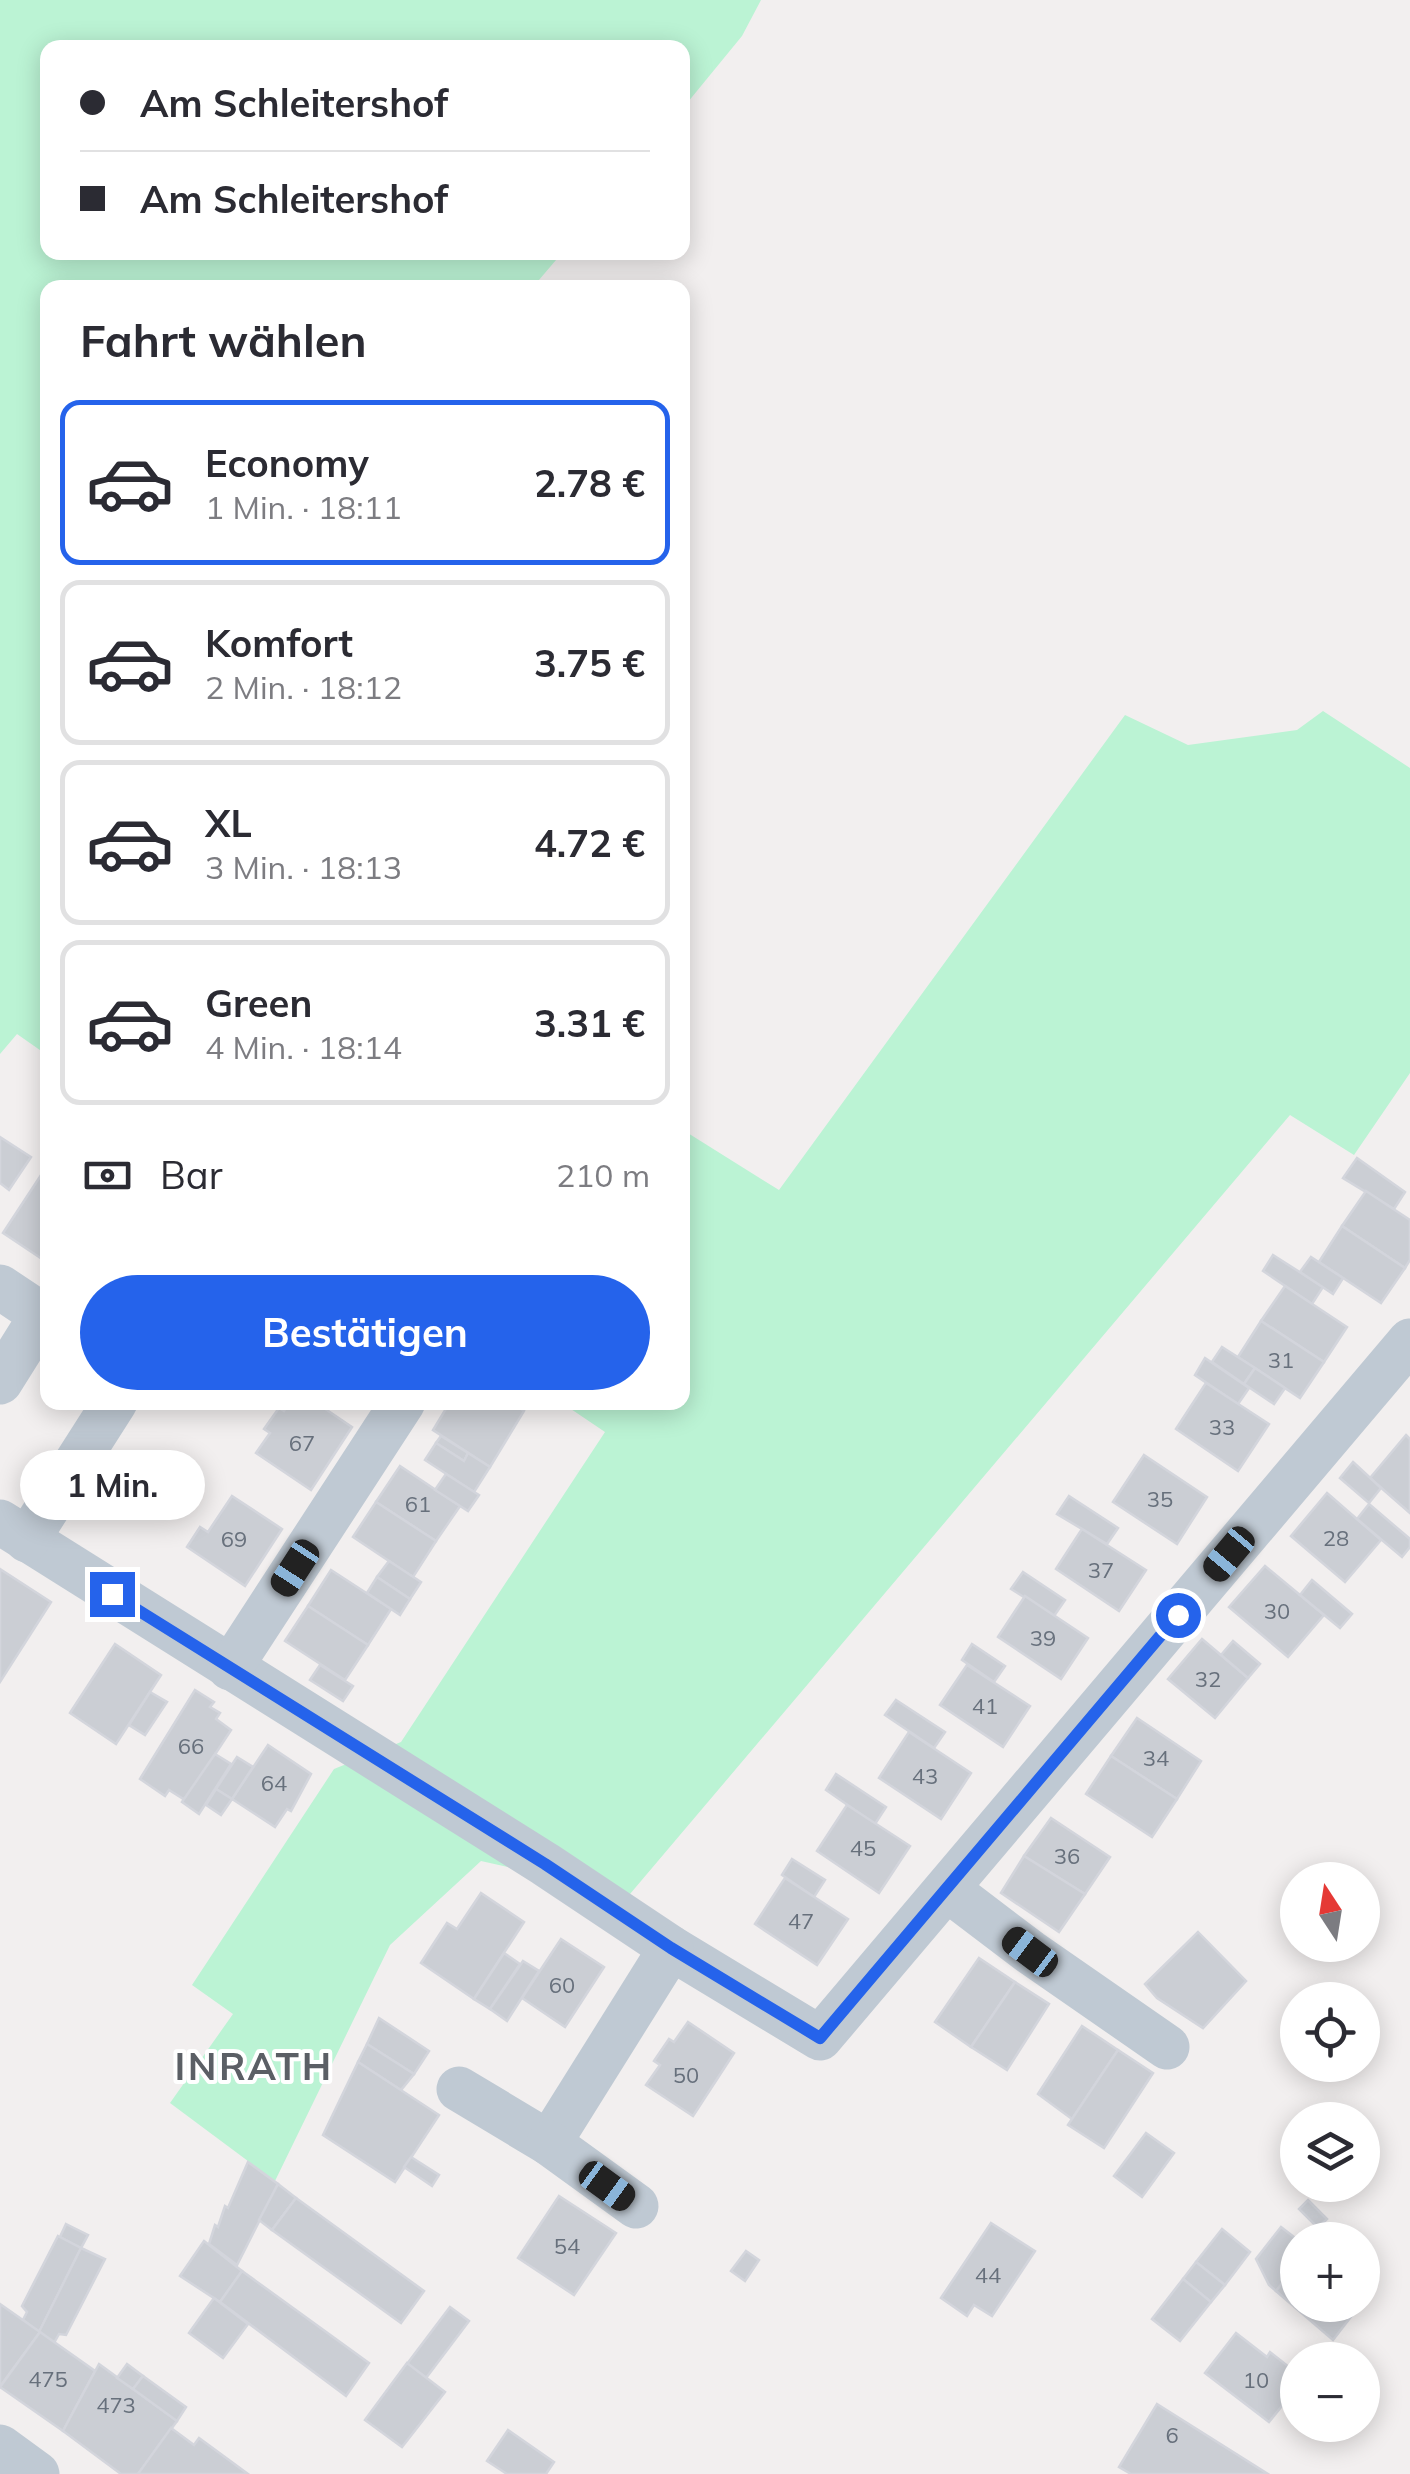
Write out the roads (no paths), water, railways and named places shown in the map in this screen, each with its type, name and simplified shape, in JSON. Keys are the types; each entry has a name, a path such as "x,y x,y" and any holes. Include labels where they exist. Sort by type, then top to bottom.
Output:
{"street":[{"path":"0,1287 40,1314"},
{"path":"0,1382 40,1323"},
{"path":"109,1410 14,1531 545,1864 671,1948 820,2038 1410,1342"},
{"path":"230,1668 398,1410"},
{"path":"947,1888 1030,1952 1167,2047"},
{"path":"548,2143 671,1948"},
{"path":"460,2090 548,2143 636,2206"},
{"path":"0,2447 37,2474"}],"district":[{"name":"INRATH","path":"254,2066"}]}
